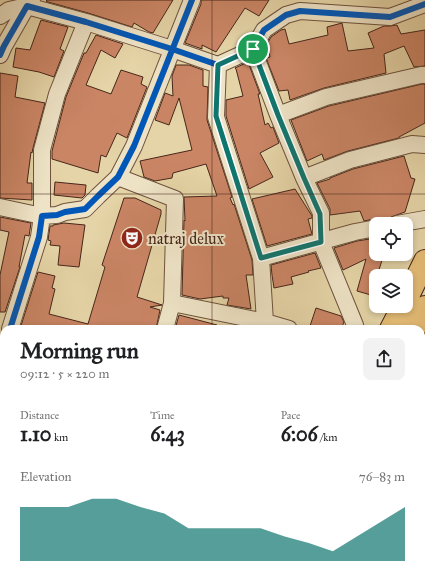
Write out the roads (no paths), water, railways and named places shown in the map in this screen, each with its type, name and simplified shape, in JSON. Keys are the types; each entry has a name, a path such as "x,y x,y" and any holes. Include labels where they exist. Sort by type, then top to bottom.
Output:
{"main road":[{"path":"413,286 425,261"},
{"path":"416,325 425,307"},
{"path":"393,325 399,313"}],"street":[{"path":"0,207 42,216 57,215 84,209 118,177 134,146 192,0"},
{"path":"0,55 31,3"},
{"path":"5,9 31,3 218,65 253,49 264,30 287,8 300,11 390,17 425,4"},
{"path":"11,325 39,237 42,216 42,150 56,94 86,22"},
{"path":"253,49 278,115 320,214 321,242 355,325"},
{"path":"218,65 216,116 261,258 265,322"},
{"path":"278,115 326,97 425,75"},
{"path":"304,178 350,160 412,144 425,145"},
{"path":"118,177 175,199 172,303 166,325"},
{"path":"413,221 425,219"},
{"path":"261,258 354,232 369,229"},
{"path":"172,303 275,325"}],"place":[{"name":"natraj delux","path":"132,238"}]}
